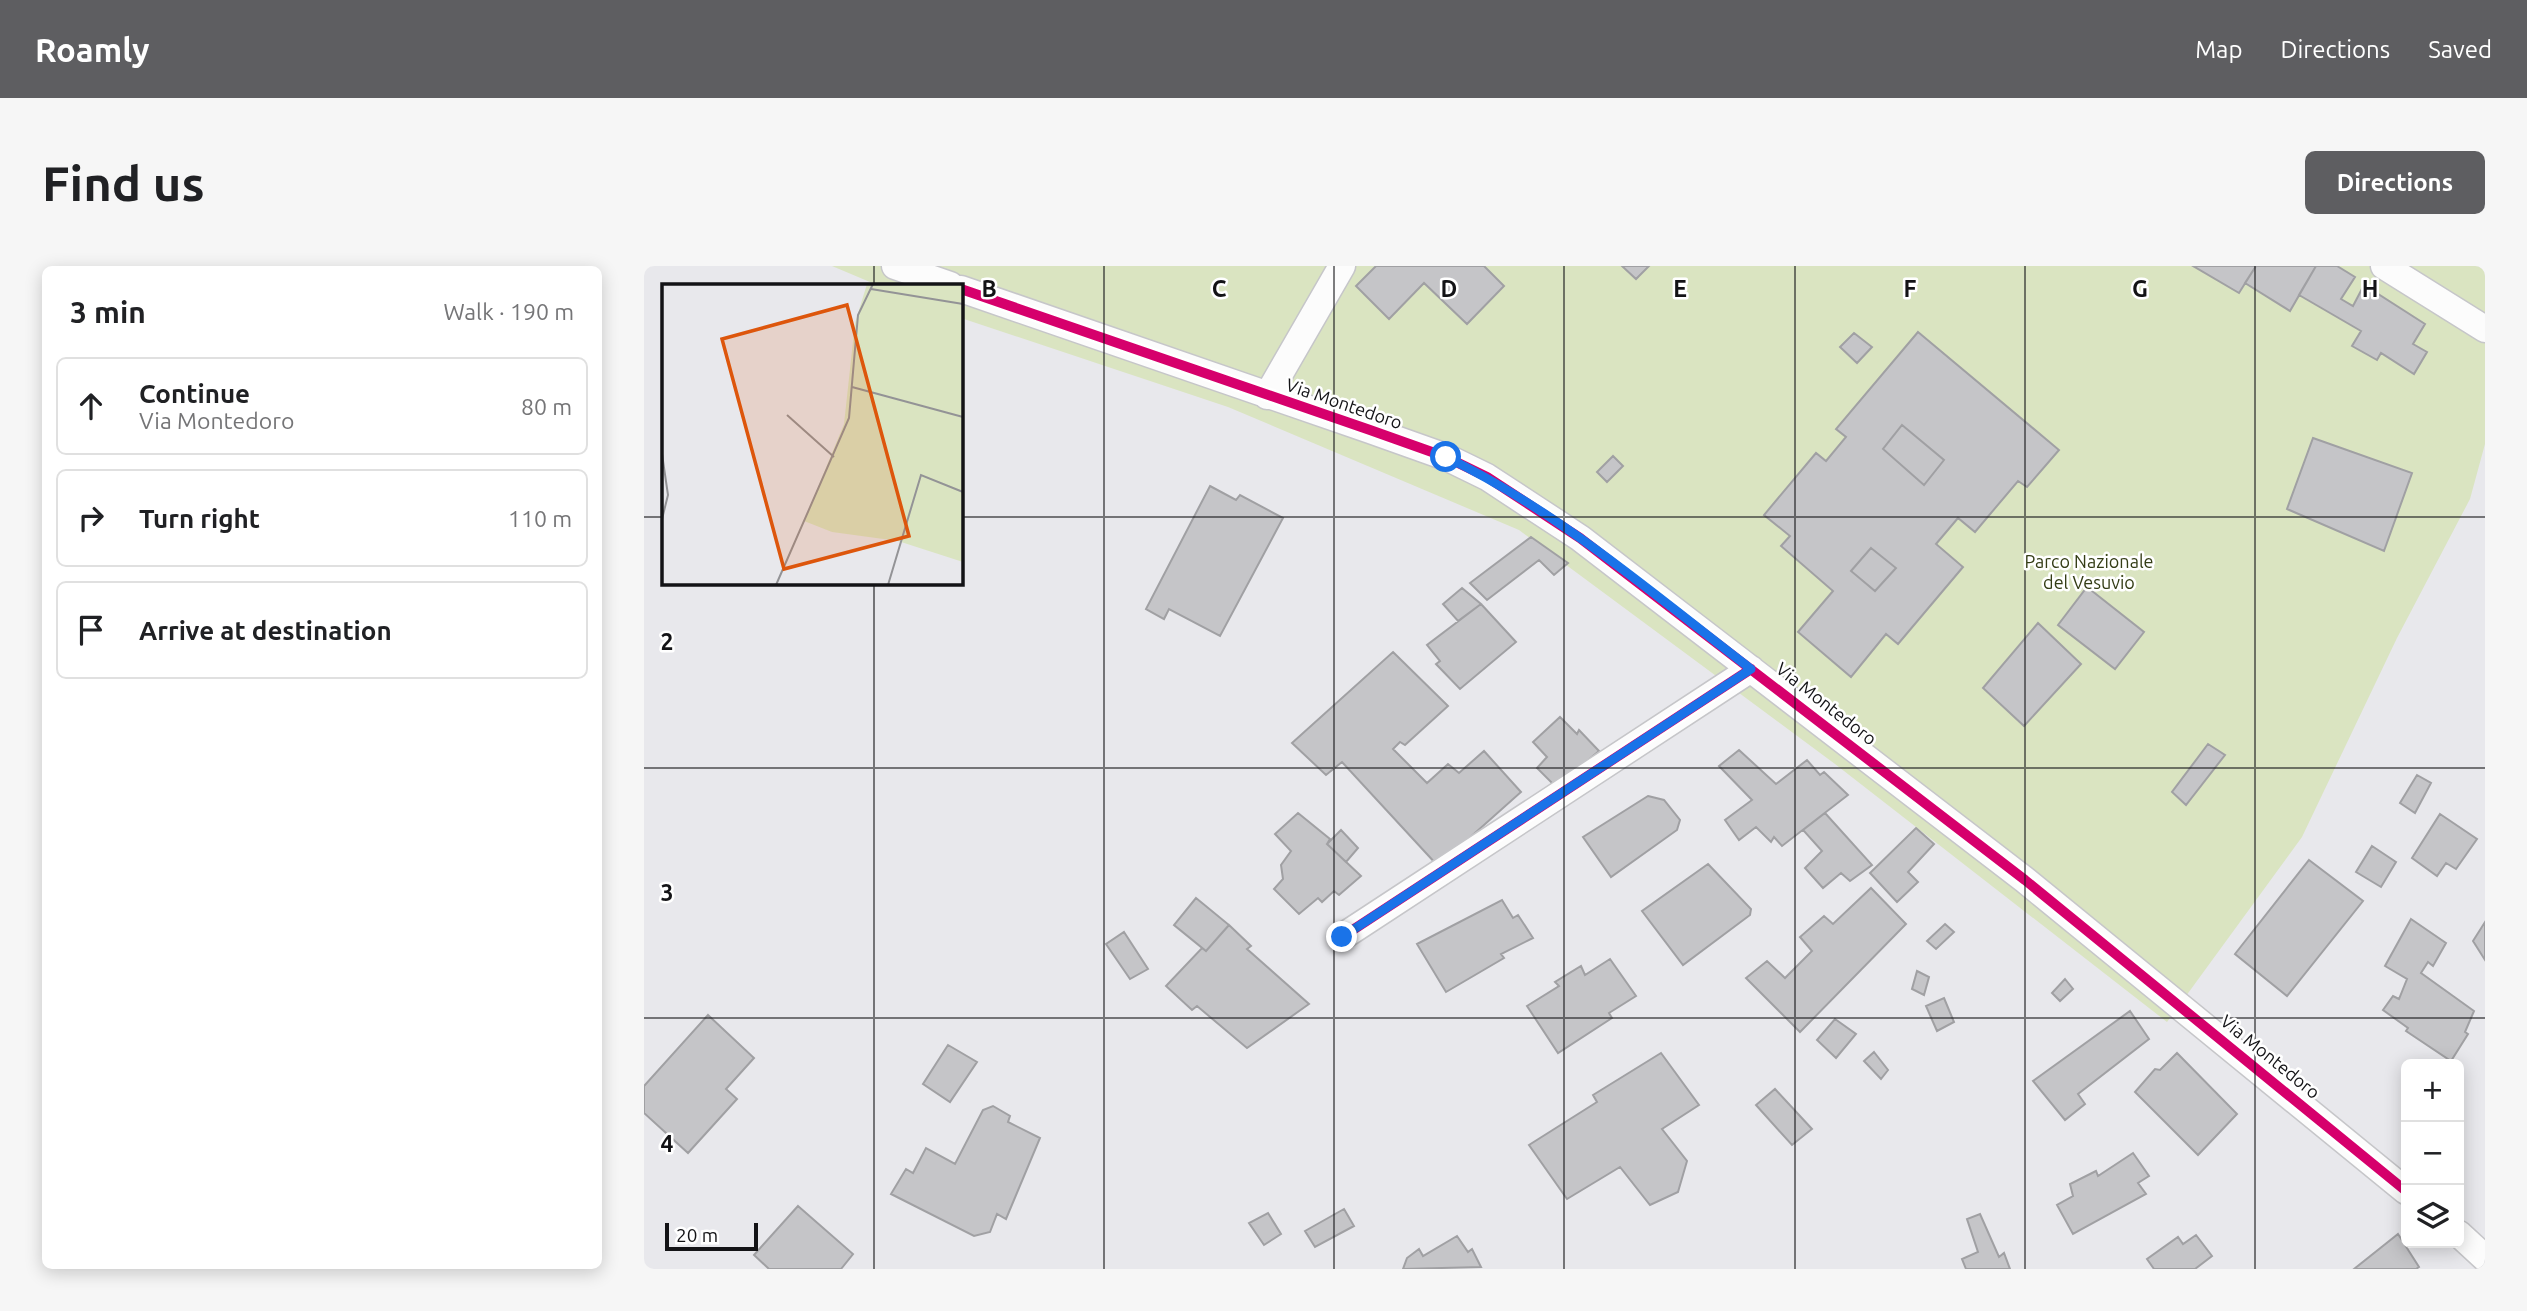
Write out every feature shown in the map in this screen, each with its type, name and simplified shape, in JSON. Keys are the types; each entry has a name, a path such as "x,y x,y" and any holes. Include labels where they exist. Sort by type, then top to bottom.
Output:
{"street":[{"path":"895,266 947,284"},
{"path":"1267,396 1342,266"},
{"path":"2384,266 2485,329"},
{"name":"Via Montedoro","path":"962,289 1433,453 1487,477 1580,538 2025,880 2401,1187"},
{"path":"1342,937 1751,669"},
{"path":"2464,1239 2485,1258"}],"green space":[{"name":"Parco Nazionale del Vesuvio","path":"832,266 2485,266 2485,444 2470,499 2397,638 2302,837 2167,1022 1835,764 1519,530 1228,407 962,318 962,284 875,284"}],"building":[{"path":"1376,266 1484,266 1504,286 1467,324 1424,283 1389,319 1356,286"},
{"path":"1622,266 1649,266 1636,279"},
{"path":"2193,266 2256,266 2239,293"},
{"path":"2256,266 2316,266 2290,311 2245,283"},
{"path":"2316,266 2337,266 2355,277 2341,299 2353,306 2364,285 2425,324 2413,344 2427,352 2414,374 2381,353 2377,360 2352,346 2361,331 2299,295"},
{"path":"1918,332 2059,450 2027,487 2018,481 1975,532 1958,518 1936,544 1963,567 1898,644 1886,634 1851,677 1798,632 1833,591 1781,546 1790,536 1764,515 1816,453 1826,461 1846,437 1836,429","holes":["1902,425 1944,460 1924,485 1883,449","1871,548 1896,568 1875,591 1851,571"]},
{"path":"1854,333 1872,347 1857,363 1840,347"},
{"path":"1902,425 1944,460 1924,485 1883,449"},
{"path":"2313,438 2412,473 2384,551 2287,509"},
{"path":"1613,456 1623,466 1607,482 1597,472"},
{"path":"1210,486 1236,500 1240,495 1283,518 1220,636 1169,609 1164,619 1146,609"},
{"path":"1531,537 1568,563 1554,575 1539,560 1487,600 1470,583"},
{"path":"1871,548 1896,568 1875,591 1851,571"},
{"path":"2087,587 2144,632 2115,669 2058,625"},
{"path":"1462,588 1481,604 1458,621 1443,604"},
{"path":"1481,604 1516,642 1460,689 1436,664 1440,661 1427,645"},
{"path":"2038,623 2081,664 2024,726 1983,688"},
{"path":"1393,652 1448,706 1405,745 1400,742 1393,749 1427,783 1448,764 1459,773 1484,751 1521,792 1438,866 1342,762 1326,775 1292,743"},
{"path":"1560,717 1577,734 1579,730 1599,751 1556,787 1537,768 1547,757 1533,742"},
{"path":"2208,744 2225,755 2186,805 2172,792"},
{"path":"1739,750 1776,784 1807,760 1820,775 1824,772 1848,795 1782,846 1774,837 1771,842 1756,827 1739,840 1725,820 1752,800 1719,766"},
{"path":"2417,775 2431,783 2415,813 2400,803"},
{"path":"1648,796 1664,800 1680,820 1677,830 1611,877 1583,837"},
{"path":"1298,813 1330,839 1327,844 1361,876 1339,895 1334,891 1322,902 1318,898 1299,914 1274,889 1283,879 1281,865 1291,851 1275,834"},
{"path":"1825,813 1872,865 1850,881 1841,873 1823,888 1805,868 1822,851 1803,830"},
{"path":"2440,814 2477,839 2456,869 2446,863 2437,876 2412,858"},
{"path":"1916,828 1934,844 1908,872 1918,882 1897,902 1870,873"},
{"path":"1341,830 1358,848 1346,862 1327,844"},
{"path":"2372,846 2396,862 2381,887 2356,872"},
{"path":"2309,860 2363,901 2287,996 2235,954"},
{"path":"1708,864 1751,909 1750,915 1683,965 1642,911"},
{"path":"1871,888 1906,924 1800,1032 1746,978 1767,961 1785,978 1812,951 1800,937 1824,916 1833,924"},
{"path":"1196,898 1229,925 1206,951 1174,925"},
{"path":"1502,900 1513,918 1518,915 1533,938 1501,954 1504,958 1446,992 1417,944"},
{"path":"2411,919 2446,943 2433,966 2428,962 2421,973 2474,1011 2465,1032 2468,1034 2452,1059 2448,1059 2406,1031 2408,1028 2383,1010 2393,996 2399,999 2407,979 2385,966"},
{"path":"2485,922 2485,960 2473,941"},
{"path":"1945,924 1954,932 1936,949 1927,941"},
{"path":"1229,925 1251,946 1247,949 1309,1004 1247,1048 1197,1006 1192,1010 1166,986 1202,948 1206,951"},
{"path":"1124,932 1148,969 1130,979 1106,944"},
{"path":"1610,959 1636,996 1609,1013 1612,1018 1558,1053 1527,1006 1559,986 1555,982 1581,966 1585,975"},
{"path":"1917,971 1929,977 1924,995 1912,989"},
{"path":"2065,979 2073,989 2060,1001 2052,993"},
{"path":"1944,998 1954,1022 1937,1031 1926,1006"},
{"path":"2130,1011 2149,1039 2078,1094 2085,1104 2065,1120 2033,1081"},
{"path":"708,1015 754,1058 726,1089 737,1099 688,1153 644,1113 644,1086"},
{"path":"1835,1019 1856,1034 1836,1058 1817,1040"},
{"path":"948,1045 977,1062 950,1102 923,1084"},
{"path":"1874,1052 1888,1070 1881,1079 1864,1061"},
{"path":"1661,1053 1699,1105 1662,1129 1687,1161 1678,1192 1650,1205 1620,1167 1567,1199 1529,1145 1597,1102 1593,1095"},
{"path":"2177,1053 2237,1114 2198,1155 2135,1092 2155,1069 2160,1070"},
{"path":"1775,1089 1812,1129 1792,1145 1756,1105"},
{"path":"993,1106 1010,1116 1008,1122 1040,1138 1006,1219 997,1214 990,1232 974,1236 891,1194 906,1169 913,1173 926,1148 955,1164 983,1110"},
{"path":"2133,1153 2149,1176 2138,1183 2146,1194 2073,1234 2057,1205 2073,1196 2070,1184 2096,1171 2098,1176"},
{"path":"798,1206 853,1254 841,1269 769,1269 754,1255"},
{"path":"1344,1209 1354,1226 1315,1247 1305,1231"},
{"path":"1268,1213 1281,1234 1264,1245 1249,1223"},
{"path":"1980,1214 1999,1257 2004,1253 2010,1269 1966,1269 1962,1259 1978,1252 1967,1219"},
{"path":"2398,1234 2401,1248 2407,1248 2419,1267 2416,1269 2354,1269"},
{"path":"2196,1235 2212,1256 2195,1269 2154,1269 2147,1259 2178,1237 2183,1244"},
{"path":"1457,1236 1468,1252 1472,1249 1481,1267 1403,1269 1407,1258 1419,1249 1423,1256"}],"cycle path":[{"path":"962,289 1446,457 1487,477 1580,538 2025,880 2401,1187"},
{"path":"1342,937 1751,669"}],"route":[{"path":"1342,937 1751,669 1580,538 1487,477 1446,457"}]}
